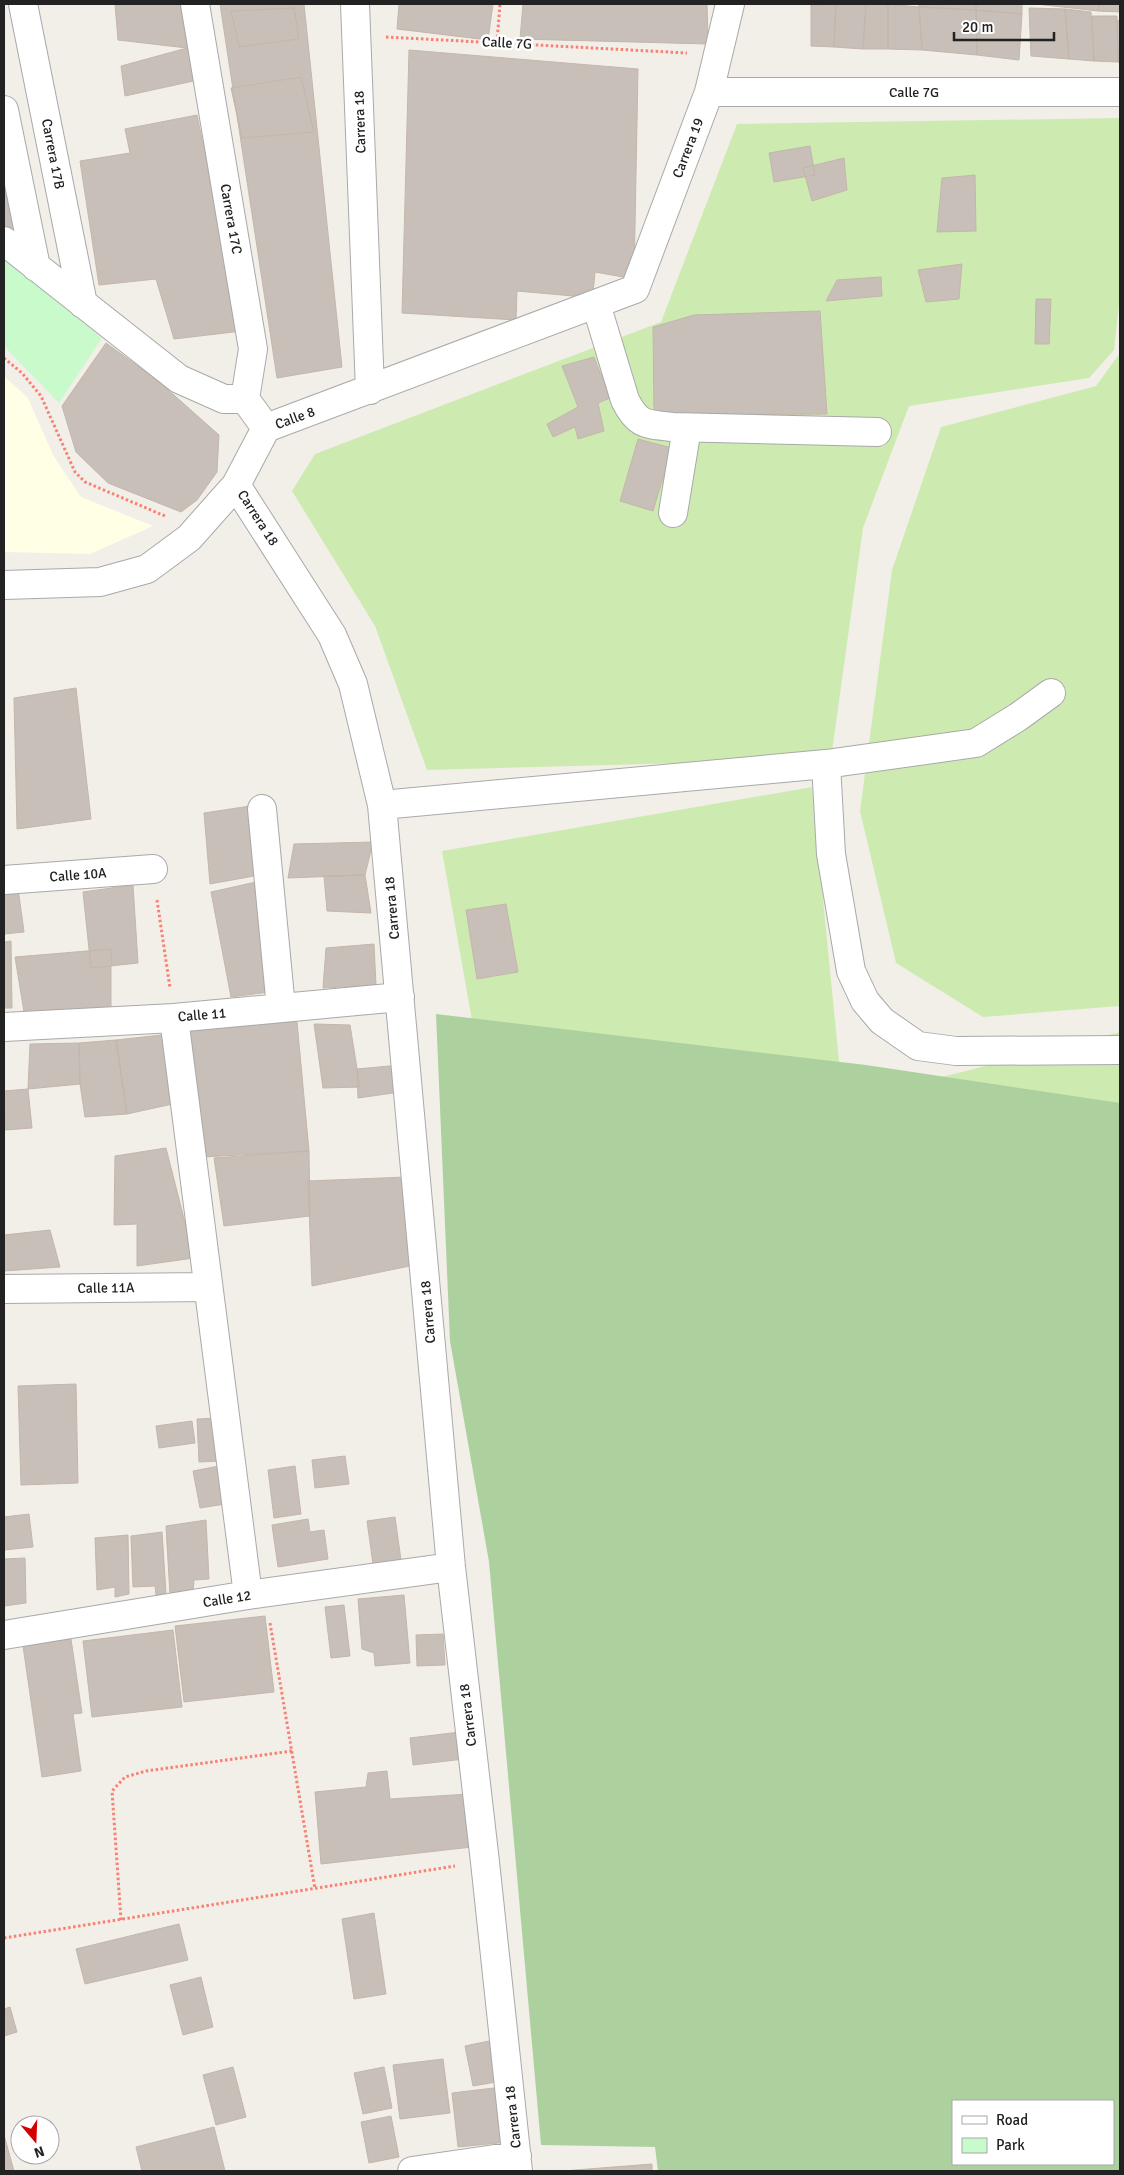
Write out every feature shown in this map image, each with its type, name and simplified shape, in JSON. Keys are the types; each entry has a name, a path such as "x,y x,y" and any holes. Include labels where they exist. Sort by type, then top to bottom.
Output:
{"street":[{"name":"Carrera 17B","path":"23,4 83,304"},
{"name":"Carrera 17C","path":"195,4 253,349 245,399"},
{"name":"Carrera 18","path":"355,4 370,390"},
{"name":"Carrera 19","path":"635,289 709,92 730,4"},
{"name":"Calle 7G","path":"709,92 1120,92"},
{"path":"4,110 36,267"},
{"path":"4,242 179,379 224,399 245,399 266,428"},
{"name":"Calle 8","path":"4,585 100,582 147,569 189,538 236,485 266,428 635,289"},
{"path":"596,304 625,400 633,415 648,424 687,428 877,432"},
{"path":"673,513 687,428"},
{"name":"Carrera 18","path":"236,485 332,634 353,684 382,806 451,1567 486,1862 517,2164"},
{"path":"382,806 826,764 976,743 1018,717 1051,693"},
{"path":"826,764 831,854 851,971 865,1001 882,1021 918,1046 956,1052 1120,1050"},
{"path":"262,809 281,1008"},
{"name":"Calle 10A","path":"4,880 153,869"},
{"name":"Calle 11","path":"4,1027 174,1018 400,997"},
{"path":"174,1018 208,1287 257,1594"},
{"name":"Calle 11A","path":"4,1289 208,1287"},
{"name":"Calle 12","path":"4,1635 257,1594 451,1567"},
{"path":"412,2171 517,2164"}],"path":[{"path":"497,42 500,4"},
{"name":"Calle 7G","path":"356,36 718,54"},
{"path":"4,358 22,373 41,396 75,472 85,482 168,517 189,538"},
{"path":"153,869 174,1018"},
{"path":"257,1594 292,1751 314,1889"},
{"path":"121,1920 112,1791 126,1777 146,1770 292,1751"},
{"path":"4,1938 486,1862"}],"shaded area":[{"path":"4,376 28,398 53,455 81,497 153,526 90,554 4,552"}],"green space":[{"path":"1120,118 1120,295 1114,350 1089,378 909,406 863,528 831,759 427,770 375,626 292,491 315,454 661,322 737,124"},
{"path":"4,256 102,338 59,403 4,346"},
{"path":"1120,353 1120,1006 983,1017 896,963 860,811 892,570 941,427 1096,386"},
{"path":"812,787 843,1102 1120,1032 1120,1859 487,1105 442,851"},
{"path":"436,1014 866,1065 1120,1103 1120,2171 658,2171 655,2147 541,2145 489,1562 450,1341"}],"building":[{"path":"115,4 180,4 187,48 118,40"},
{"path":"220,4 304,4 342,367 277,378"},
{"path":"399,4 493,4 488,40 397,29"},
{"path":"523,4 707,4 708,44 520,39"},
{"path":"836,4 866,4 863,49 834,47"},
{"path":"836,4 834,47 811,46 811,5"},
{"path":"866,4 888,4 888,49 863,49"},
{"path":"888,4 919,7 922,50 888,49"},
{"path":"919,4 976,4 976,10 919,7"},
{"path":"976,4 1022,4 1022,14 976,10"},
{"path":"1036,4 1099,4 1098,11"},
{"path":"1099,4 1120,4 1120,12 1098,11"},
{"path":"919,7 976,10 977,55 922,50"},
{"path":"294,8 299,39 239,47 231,11"},
{"path":"1029,8 1065,9 1069,59 1031,56"},
{"path":"1065,9 1091,12 1094,61 1069,59"},
{"path":"976,10 1022,14 1019,60 977,55"},
{"path":"1092,16 1117,16 1118,62 1094,61"},
{"path":"1120,20 1120,63 1118,62 1117,21"},
{"path":"187,48 198,80 125,96 121,66"},
{"path":"409,50 638,69 634,279 595,272 593,293 573,296 517,291 516,320 402,313"},
{"path":"301,77 314,132 242,138 231,88"},
{"path":"197,115 242,331 174,339 156,279 99,285 80,161 130,153 125,129"},
{"path":"810,146 815,175 774,182 769,153"},
{"path":"4,150 20,240 4,228"},
{"path":"844,158 847,190 812,201 803,168"},
{"path":"975,175 976,231 937,232 942,178"},
{"path":"962,264 959,299 926,302 918,270"},
{"path":"881,277 882,296 826,301 837,280"},
{"path":"1036,299 1051,299 1049,344 1035,344"},
{"path":"820,311 827,414 654,415 653,327 694,315"},
{"path":"106,343 157,380 219,435 217,472 197,500 181,512 108,483 76,452 62,406"},
{"path":"594,357 610,398 598,403 604,431 578,439 575,427 553,437 547,424 578,407 562,366"},
{"path":"638,439 672,448 653,511 620,501"},
{"path":"76,688 91,819 17,829 14,698"},
{"path":"250,806 265,874 210,884 204,813"},
{"path":"373,842 365,875 288,878 294,844"},
{"path":"365,875 371,913 327,911 324,876"},
{"path":"265,880 277,991 231,997 211,892"},
{"path":"133,885 138,963 91,968 83,892"},
{"path":"18,888 24,932 4,934 4,890"},
{"path":"506,904 518,972 477,979 466,910"},
{"path":"11,941 12,1008 4,1008 4,942"},
{"path":"374,944 376,985 323,988 326,948"},
{"path":"111,949 111,1008 24,1012 15,957"},
{"path":"189,1022 297,1022 309,1151 204,1157"},
{"path":"314,1024 350,1025 360,1087 323,1088"},
{"path":"171,1034 177,1103 127,1114 116,1040"},
{"path":"116,1040 127,1114 85,1117 80,1084 79,1043"},
{"path":"79,1043 80,1084 28,1089 30,1044"},
{"path":"400,1065 400,1092 358,1098 357,1069"},
{"path":"28,1089 32,1128 5,1130 4,1091"},
{"path":"166,1148 194,1258 137,1266 137,1224 114,1225 115,1156"},
{"path":"309,1151 310,1216 224,1226 214,1158"},
{"path":"406,1177 410,1266 312,1286 308,1181"},
{"path":"50,1230 60,1267 4,1271 4,1235"},
{"path":"76,1384 78,1483 21,1485 18,1386"},
{"path":"218,1418 220,1461 199,1462 197,1419"},
{"path":"192,1421 195,1443 159,1448 156,1426"},
{"path":"345,1456 349,1484 315,1488 312,1460"},
{"path":"219,1466 225,1504 200,1508 193,1471"},
{"path":"295,1466 301,1514 274,1518 268,1470"},
{"path":"29,1514 33,1547 4,1550 4,1517"},
{"path":"395,1517 401,1560 373,1564 367,1521"},
{"path":"308,1519 310,1532 324,1530 328,1559 278,1567 272,1525"},
{"path":"206,1520 209,1579 194,1580 193,1592 170,1595 166,1526"},
{"path":"162,1532 166,1593 156,1595 155,1586 133,1587 131,1536"},
{"path":"128,1535 129,1594 115,1597 115,1587 97,1590 95,1538"},
{"path":"25,1558 26,1603 4,1606 4,1559"},
{"path":"404,1595 410,1663 375,1666 374,1653 362,1649 358,1599"},
{"path":"344,1605 350,1656 331,1658 325,1607"},
{"path":"265,1616 274,1692 184,1702 175,1626"},
{"path":"173,1630 182,1707 92,1717 83,1641"},
{"path":"443,1634 445,1665 417,1666 416,1635"},
{"path":"71,1639 82,1713 73,1714 81,1771 42,1777 23,1646"},
{"path":"460,1732 464,1759 413,1765 410,1738"},
{"path":"387,1771 390,1799 469,1794 472,1847 321,1864 315,1792 366,1787 368,1773"},
{"path":"374,1913 386,1994 354,1999 342,1919"},
{"path":"179,1924 188,1960 85,1984 76,1949"},
{"path":"201,1977 213,2027 183,2035 170,1985"},
{"path":"10,2007 17,2032 4,2036 4,2009"},
{"path":"494,2040 502,2081 473,2086 465,2046"},
{"path":"443,2059 450,2113 400,2119 393,2065"},
{"path":"233,2067 246,2117 216,2125 203,2075"},
{"path":"384,2067 392,2108 363,2114 354,2073"},
{"path":"502,2087 508,2142 458,2147 452,2093"},
{"path":"391,2116 399,2157 369,2163 361,2122"},
{"path":"214,2127 225,2171 142,2171 136,2147"},
{"path":"4,2135 10,2157 10,2165 12,2165 14,2171 4,2171"},
{"path":"652,2164 652,2171 563,2171"}]}
